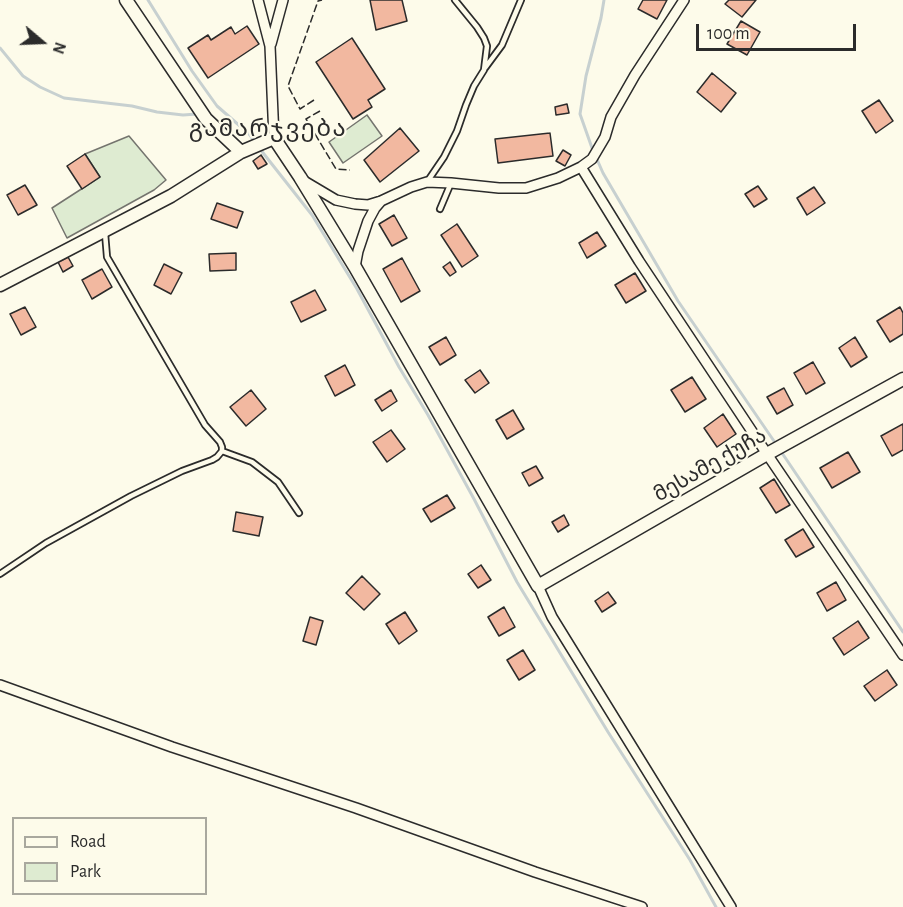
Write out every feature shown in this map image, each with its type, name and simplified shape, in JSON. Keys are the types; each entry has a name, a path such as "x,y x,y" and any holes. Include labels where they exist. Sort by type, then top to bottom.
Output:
{"street":[{"path":"126,0 206,119 241,152"},
{"path":"258,0 270,46 274,138 355,267 538,586 552,617 731,907"},
{"path":"270,46 283,0"},
{"path":"300,177 336,200 368,205 427,182 526,188 558,178 592,159 605,137 611,117 635,75 684,0"},
{"path":"0,285 171,196 241,152 274,138"},
{"path":"581,167 639,261 903,655"},
{"path":"355,267 368,221 381,201"},
{"name":"მესამე ქუჩა","path":"538,586 767,454 903,379"},
{"path":"0,685 171,747 642,907"}],"lane":[{"path":"455,0 484,38 487,46 483,70"},
{"path":"427,182 444,157 457,131 474,86 502,45 521,0"},
{"path":"440,209 451,183"},
{"path":"0,574 46,543 131,496 182,471 212,460 222,451 220,442 205,425 107,257 105,230"},
{"path":"222,451 252,462 278,482 299,513"}],"green space":[{"path":"367,115 382,136 343,163 329,142"},
{"path":"129,136 166,180 154,190 67,238 52,208 100,177 85,154"}],"building":[{"path":"370,0 402,0 407,21 376,30"},
{"path":"643,0 667,0 657,19 638,9"},
{"path":"729,0 756,0 742,17 725,4"},
{"path":"741,21 760,32 747,55 727,44"},
{"path":"247,26 259,44 208,78 188,48 208,35 211,40 231,27 235,34"},
{"path":"352,38 385,89 368,100 372,107 353,119 316,62"},
{"path":"712,73 736,93 721,112 697,92"},
{"path":"879,100 893,121 876,133 862,111"},
{"path":"567,104 569,113 556,115 555,107"},
{"path":"400,128 419,151 380,182 364,160"},
{"path":"550,133 553,156 498,163 495,139"},
{"path":"563,150 571,155 565,166 556,161"},
{"path":"85,154 100,177 82,189 67,166"},
{"path":"261,155 267,164 258,169 253,161"},
{"path":"25,185 37,205 18,215 7,195"},
{"path":"758,186 767,199 754,207 745,194"},
{"path":"814,187 825,203 807,215 797,198"},
{"path":"217,203 243,212 237,228 211,219"},
{"path":"394,215 407,238 392,246 379,224"},
{"path":"457,224 478,256 462,267 441,235"},
{"path":"597,232 606,246 587,258 579,243"},
{"path":"236,253 236,270 210,271 209,254"},
{"path":"68,257 73,266 63,272 58,262"},
{"path":"402,258 420,291 401,302 383,269"},
{"path":"450,262 456,272 450,276 443,267"},
{"path":"164,264 182,273 171,294 154,285"},
{"path":"102,269 112,287 92,299 82,280"},
{"path":"635,273 646,291 626,303 615,285"},
{"path":"315,290 326,310 301,322 291,302"},
{"path":"25,307 36,327 21,335 10,314"},
{"path":"900,307 903,313 903,334 890,342 877,321"},
{"path":"446,337 456,355 440,365 429,347"},
{"path":"855,337 867,357 851,367 839,348"},
{"path":"813,362 825,383 806,394 794,373"},
{"path":"345,365 355,385 335,396 325,376"},
{"path":"480,370 489,383 475,393 465,380"},
{"path":"692,377 706,399 685,412 671,390"},
{"path":"784,388 793,405 777,414 767,397"},
{"path":"251,390 266,409 246,426 230,407"},
{"path":"391,390 397,401 382,411 375,400"},
{"path":"513,410 524,429 507,439 496,420"},
{"path":"723,414 736,434 717,447 704,428"},
{"path":"903,424 903,450 892,456 881,436"},
{"path":"391,430 405,449 387,462 373,442"},
{"path":"848,452 860,472 832,488 820,468"},
{"path":"536,466 543,478 529,486 522,473"},
{"path":"774,479 790,505 776,513 760,488"},
{"path":"447,495 455,508 431,522 423,509"},
{"path":"236,512 263,517 259,536 233,531"},
{"path":"564,515 569,525 558,532 552,522"},
{"path":"803,529 814,547 796,557 785,540"},
{"path":"481,565 491,580 478,588 468,574"},
{"path":"362,576 380,594 364,610 346,593"},
{"path":"836,582 846,600 827,611 817,593"},
{"path":"608,592 616,603 602,612 595,601"},
{"path":"504,607 515,627 499,636 488,617"},
{"path":"405,612 417,631 399,644 386,624"},
{"path":"310,617 323,621 316,645 303,641"},
{"path":"858,621 869,638 844,655 833,638"},
{"path":"523,650 535,670 519,680 507,660"},
{"path":"887,670 897,685 875,701 864,686"}],"waterway":[{"path":"148,0 192,71 217,106 256,143"},
{"path":"604,0 586,76 580,114 592,148 603,173 678,301 776,444"},
{"path":"0,48 23,76 64,98 132,106 157,112 197,114"},
{"path":"260,149 312,215 357,289 474,499 517,582 608,732 690,860 716,907"},
{"path":"780,450 903,632"}],"fence":[{"path":"314,100 300,109 288,86 318,1 322,0"},
{"path":"320,111 306,119 336,169 350,170"}],"district":[{"name":"გამარჯვება","path":"268,129"}]}
